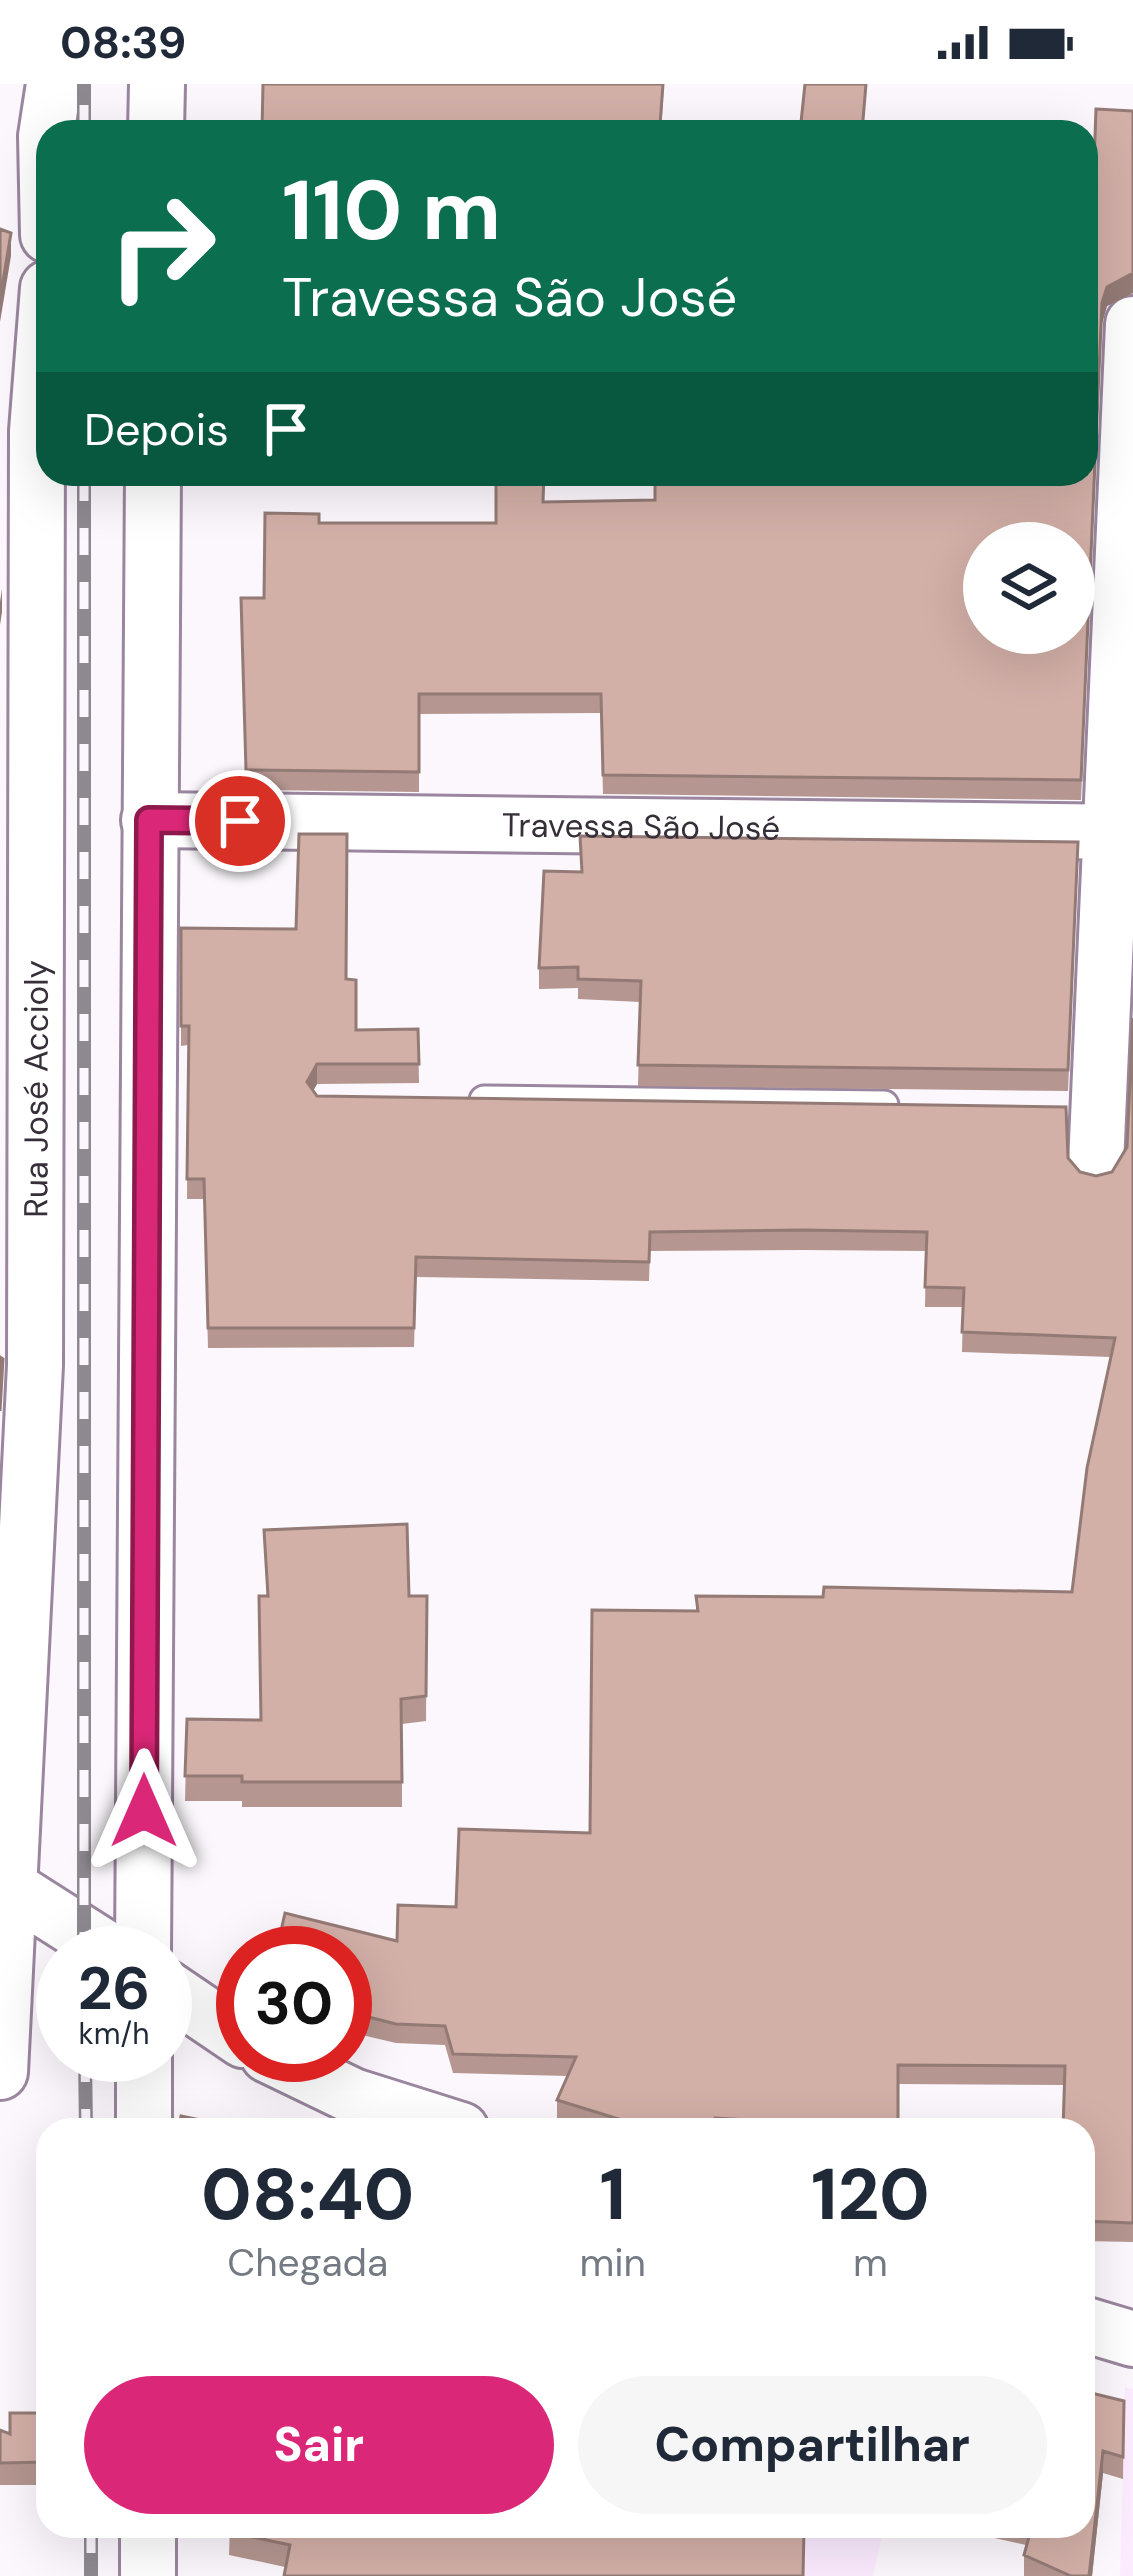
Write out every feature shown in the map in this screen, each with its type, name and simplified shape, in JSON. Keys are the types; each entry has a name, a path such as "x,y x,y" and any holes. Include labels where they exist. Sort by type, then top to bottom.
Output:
{"street":[{"path":"156,120 157,84"},
{"path":"0,178 36,129"},
{"path":"1096,1164 1086,1108 1122,831 1133,325"},
{"name":"Rua José Accioly","path":"0,2072 36,479"},
{"path":"143,1926 153,486"},
{"name":"Travessa São José","path":"149,820 1122,831"},
{"path":"6,1885 71,1926"},
{"path":"144,2082 144,2118"},
{"path":"324,2082 423,2118"},
{"path":"1095,2328 1133,2339"},
{"path":"148,2538 148,2576"}],"lane":[{"path":"466,1100 911,1105"}],"shaded area":[{"path":"1125,2387 1133,2389 1133,2576 1120,2576"},
{"path":"626,2538 881,2538 873,2576 625,2576"}],"building":[{"path":"263,84 663,84 660,120 262,120"},
{"path":"805,84 866,84 863,120 801,120"},
{"path":"1096,109 1133,111 1133,273 1107,287 1102,303 1098,394"},
{"path":"0,229 11,233 0,299"},
{"path":"496,486 544,486 543,502 655,500 655,486 1094,486 1092,522 963,522 963,654 1087,654 1081,780 603,775 601,694 419,694 419,772 246,770 241,598 264,598 265,513 319,514 319,523 496,523"},
{"path":"299,834 347,834 346,979 356,980 356,1030 418,1029 419,1064 317,1064 307,1082 317,1096 1066,1107 1068,1158 1080,1172 1096,1176 1112,1172 1127,1147 1133,1018 1133,2223 1095,2221 1095,2118 1063,2118 1065,2066 898,2065 898,2118 615,2118 557,2100 576,2057 453,2054 445,2026 372,2018 372,1935 397,1941 398,1905 456,1907 459,1829 590,1833 592,1610 698,1611 696,1596 823,1597 824,1587 1072,1592 1087,1468 1115,1338 962,1332 964,1288 925,1287 927,1232 803,1230 650,1232 649,1262 416,1257 414,1328 208,1328 204,1179 187,1179 189,1026 181,1026 181,928 296,929"},
{"path":"580,836 1078,842 1068,1070 638,1065 641,981 578,979 578,967 539,968 544,871 582,872"},
{"path":"407,1524 409,1596 427,1596 426,1696 401,1699 402,1782 242,1782 242,1776 185,1776 187,1719 261,1720 259,1596 268,1596 264,1530"},
{"path":"285,1913 337,1926 282,1926"},
{"path":"1095,2394 1124,2401 1123,2457 1103,2451 1095,2522"},
{"path":"10,2413 36,2413 36,2462 0,2463 0,2430 10,2434"},
{"path":"257,2538 804,2538 803,2576 284,2576 290,2545"},
{"path":"1029,2538 1093,2538 1089,2576 1071,2576 1024,2555"}],"railway":[{"path":"84,84 84,120"},
{"path":"84,486 84,1926"},
{"path":"85,2082 86,2118"},
{"path":"91,2538 91,2576"}],"route":[{"path":"144,1811 149,820 240,821"}]}
